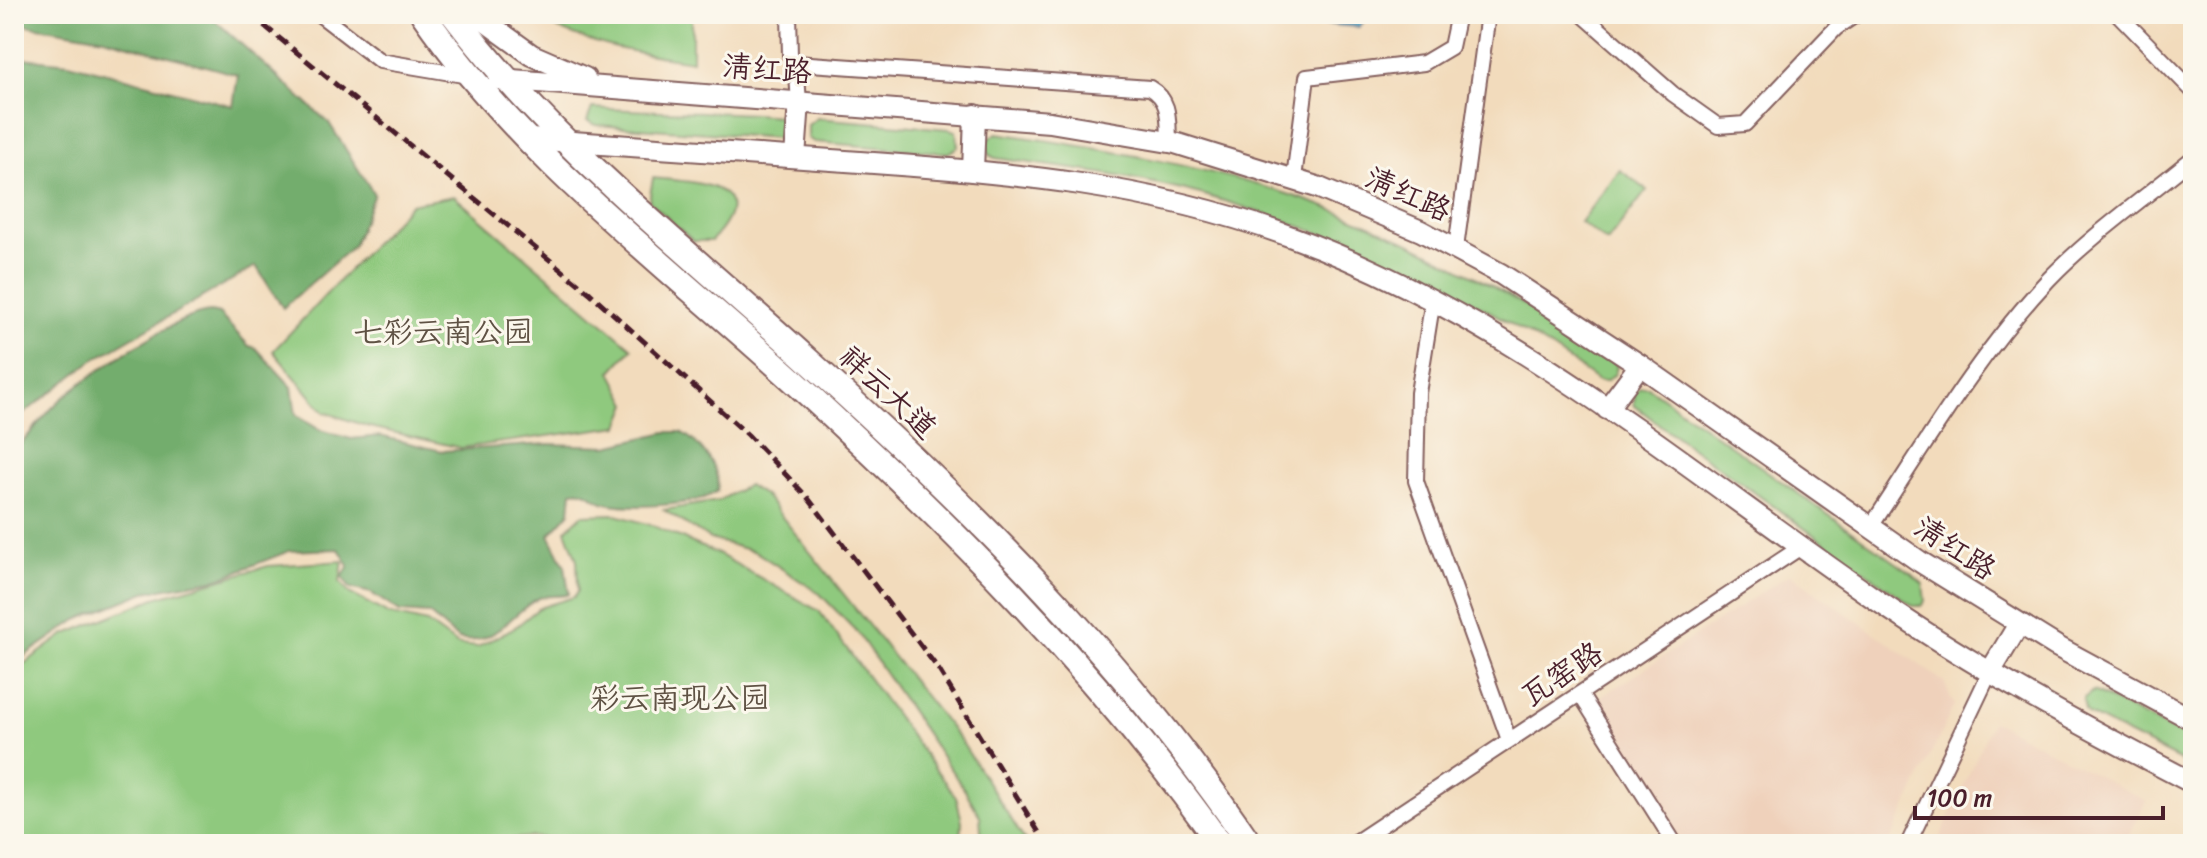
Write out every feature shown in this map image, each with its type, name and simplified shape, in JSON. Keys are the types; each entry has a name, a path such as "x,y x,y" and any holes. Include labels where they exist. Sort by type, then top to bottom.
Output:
{"highway":[{"name":"祥云大道","path":"423,14 471,77 530,139 797,384 981,559 1108,697 1220,844"},
{"name":"祥云大道","path":"453,14 507,79 567,141 814,365 999,542 1143,702 1250,844"}],"main road":[{"path":"475,14 532,55 587,79 620,88"},
{"name":"清红路","path":"471,77 975,115 1093,128 1169,142 1294,178 1379,211 1456,248 1548,303 1870,528 2019,624 2193,720"},
{"path":"795,157 799,102"},
{"path":"973,171 975,115"},
{"path":"530,139 795,157 1091,183 1210,210 1323,248 1433,299 1607,409 1801,547 1989,674 2193,783"},
{"path":"1607,409 1640,365"},
{"path":"1989,674 2019,624"}],"street":[{"path":"319,14 380,61 471,77"},
{"path":"789,14 790,55 796,63 799,102"},
{"path":"1294,178 1307,77 1433,61 1451,47 1458,14"},
{"path":"1456,248 1488,14"},
{"path":"1582,14 1673,94 1718,126 1745,124 1836,28 1857,14"},
{"path":"2118,14 2193,91"},
{"path":"796,63 1150,88 1161,94 1167,107 1169,142"},
{"path":"1870,528 1972,373 2008,326 2051,277 2193,158"},
{"path":"1433,299 1416,405 1416,481 1509,740"},
{"name":"瓦窑路","path":"1353,844 1801,547"},
{"path":"1908,844 1989,674"},
{"path":"1580,694 1675,844"}],"shaded area":[{"path":"1790,574 1944,682 1954,705 1889,844 1683,844 1592,703"},
{"path":"1993,721 2146,801 2125,844 1937,844"}],"green space":[{"path":"14,14 208,14 329,123 374,194 353,246 283,308 256,266 92,361 14,421 14,57 69,63 233,106 238,75 104,38 14,23"},
{"path":"530,14 692,14 692,61 629,51 588,40"},
{"path":"592,108 780,116 786,126 778,138 596,125 587,121"},
{"path":"817,118 949,129 956,131 958,147 948,153 814,142 808,138 808,125"},
{"path":"997,133 1199,169 1278,191 1356,219 1469,273 1541,315 1612,359 1617,366 1615,374 1606,381 1598,381 1507,321 1458,295 1358,249 1256,211 1179,188 995,158 989,155 986,141"},
{"path":"1620,170 1647,190 1607,242 1580,222"},
{"path":"653,178 703,184 727,197 731,207 726,222 711,241 693,241 649,201"},
{"name":"七彩云南公园","path":"454,196 632,348 611,372 628,404 619,426 461,448 366,426 324,412 273,351 411,204"},
{"path":"211,312 219,314 249,346 256,348 292,387 296,415 320,430 351,439 380,436 442,451 548,444 608,446 666,432 681,432 695,442 713,465 717,491 696,500 646,506 606,503 586,492 572,491 570,512 549,535 565,566 569,594 539,598 493,634 483,638 458,639 429,614 400,612 371,593 350,588 342,577 349,566 339,549 289,551 218,579 145,592 77,620 14,663 14,451 56,404 107,365 176,323"},
{"path":"1641,387 1648,387 1912,574 1923,584 1925,601 1921,606 1913,606 1660,425 1634,405 1635,392"},
{"path":"748,485 766,497 961,741 1027,844 982,844 980,816 966,792 857,632 819,593 756,552 710,539 664,510 718,501"},
{"name":"彩云南现公园","path":"613,514 654,526 718,554 819,611 956,797 962,821 961,844 638,844 531,837 465,844 14,844 14,671 64,635 155,598 268,566 343,561 340,582 349,593 388,614 427,623 458,645 478,647 517,626 539,608 574,597 578,591 577,560 566,530 582,515"},
{"path":"2093,691 2193,740 2193,767 2090,715 2085,710 2083,699"}],"water":[{"path":"1321,14 1370,14 1359,27 1322,24"}],"railway":[{"path":"250,14 590,293 748,435 808,498 937,667 1046,844"}]}
